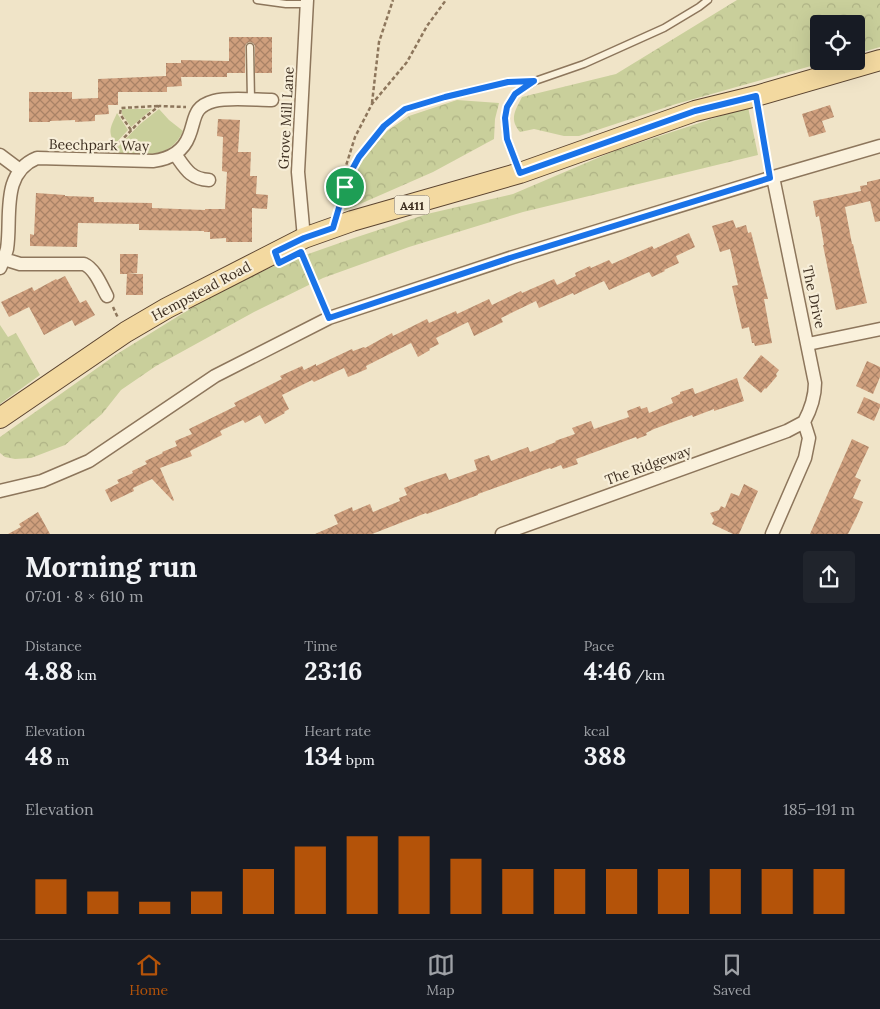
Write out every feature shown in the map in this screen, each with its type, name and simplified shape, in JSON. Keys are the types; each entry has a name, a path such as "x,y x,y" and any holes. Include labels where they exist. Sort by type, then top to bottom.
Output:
{"main road":[{"name":"Hempstead Road","path":"0,418 126,332 167,308 302,245 333,228 520,173 695,111 756,96 880,60"}],"street":[{"name":"Grove Mill Lane","path":"302,245 298,172 307,2"},
{"path":"209,180 195,178 188,172 175,154 181,149 189,136 195,114 213,101 221,99 272,100"},
{"path":"0,491 42,481 89,461 215,376 329,318 513,257 772,177 880,146"},
{"name":"Beechpark Way","path":"20,170 25,164 37,158 153,162 175,154"},
{"path":"0,155 20,170 15,178 11,194 7,248 2,263 84,264 93,271 107,296"},
{"name":"The Drive","path":"772,177 815,383 815,395 804,422"},
{"path":"808,344 880,330"},
{"path":"772,534 804,458 809,438 804,422"},
{"name":"The Ridgeway","path":"502,534 787,431 804,422"}],"lane":[{"path":"257,0 286,4 307,2"},
{"path":"520,173 507,139 505,118 507,107 515,94 534,81 584,64 664,28 708,0"},
{"path":"250,47 251,100"}],"path":[{"path":"372,104 379,42 393,0"},
{"path":"345,187 345,169 355,136 372,104 407,62 427,26 446,0"},
{"path":"333,228 348,177 359,157 384,126 405,109 508,82 534,81"},
{"path":"756,96 772,177"},
{"path":"132,130 120,114 121,108 159,106 200,109"},
{"path":"102,160 107,152 159,106"},
{"path":"302,245 329,318"}],"green space":[{"path":"737,0 880,0 880,47 865,51 865,15 810,15 810,66 676,104 579,136 564,136 534,129 520,132 517,127 514,115 522,97 616,74"},
{"path":"457,100 499,103 495,119 494,139 433,172 344,211 349,191 360,163 387,131 409,116"},
{"path":"748,107 758,155 523,212 409,247 323,278 254,312 156,366 121,390 102,414 65,445 31,458 15,459 5,457 0,453 0,437 117,354 214,294 274,266 427,214 513,194 614,151"},
{"path":"122,109 152,109 131,127 122,114"},
{"path":"159,109 183,131 170,148 152,154 111,152 139,125"},
{"path":"117,113 128,130 115,144 111,132"},
{"path":"0,325 8,337 16,333 40,375 0,404"}],"building":[{"path":"229,37 272,37 272,73 255,73 255,46 249,42 245,47 245,73 227,73 227,77 181,77 182,86 167,87 167,92 118,92 118,105 108,105 109,114 95,115 95,121 29,122 29,92 72,92 72,99 98,98 98,79 166,76 166,63 181,63 181,60 229,61"},
{"path":"830,105 834,117 822,121 826,132 809,137 802,114"},
{"path":"218,119 240,120 238,152 251,152 250,176 257,176 256,194 268,195 267,209 252,208 252,242 226,242 226,238 210,239 210,232 204,231 139,230 139,224 78,223 77,247 30,246 30,234 34,235 36,193 94,197 94,202 152,203 152,208 225,209 227,172 222,171 223,137 217,136"},
{"path":"880,179 880,221 875,222 870,201 845,207 867,303 836,310 819,216 816,217 813,201 861,191 860,186"},
{"path":"733,220 736,228 746,225 748,233 751,232 768,299 764,299 772,343 755,346 752,343 749,327 742,329 732,286 738,285 730,249 720,252 712,226"},
{"path":"689,233 695,247 676,256 679,263 652,277 649,272 609,290 604,281 539,308 536,301 501,318 503,322 474,336 468,322 436,338 439,344 418,357 411,343 366,366 367,369 348,377 344,368 314,382 312,380 282,395 289,409 285,413 265,424 260,415 245,423 243,420 220,431 222,435 190,451 192,456 160,468 173,501 152,479 133,488 134,491 111,502 105,490 119,483 117,480 147,464 145,461 177,446 175,441 192,434 189,429 236,406 234,403 282,379 280,376 302,366 304,370 316,364 316,366 352,349 353,351 365,348 392,333 393,336 427,319 429,323 456,311 457,314 489,299 492,305 521,291 522,293 554,279 557,285 576,276 575,273 590,266 591,268 609,260 612,264 652,246 654,249"},
{"path":"120,254 138,254 137,273 128,274 143,274 143,295 126,295 127,274 120,274"},
{"path":"65,276 80,303 86,300 95,315 75,326 72,320 44,335 29,307 9,317 1,302 32,287 34,291"},
{"path":"761,355 779,370 776,374 777,376 761,393 743,378"},
{"path":"867,361 880,367 880,377 873,394 856,386"},
{"path":"737,378 744,401 693,417 692,415 654,429 646,433 647,435 637,439 636,437 576,459 578,464 563,469 561,465 550,468 372,534 315,534 338,524 334,515 352,507 353,511 370,504 373,512 400,501 399,498 407,495 404,488 416,483 446,473 449,480 477,470 474,460 489,455 491,461 528,447 530,452 575,434 572,428 591,421 594,429 629,417 627,411 640,406 641,409 647,407 649,413 673,403 671,398 680,394 680,392 693,388 695,394"},
{"path":"864,397 880,404 874,421 857,413"},
{"path":"852,439 869,447 855,477 861,480 853,498 863,502 857,516 848,534 810,534"},
{"path":"744,484 758,491 739,534 733,534 712,524 714,520 710,513 719,510 721,506 725,508 731,493 739,496"},
{"path":"38,512 50,534 8,534 21,527 19,524"}],"route":[{"path":"534,81 515,94 507,107 505,118 507,139 520,173 695,111 756,96 770,178 513,257 329,318 301,252 279,263 275,252 304,238 333,228 345,187 348,177 359,157 384,126 405,109 508,82 534,81"}]}
